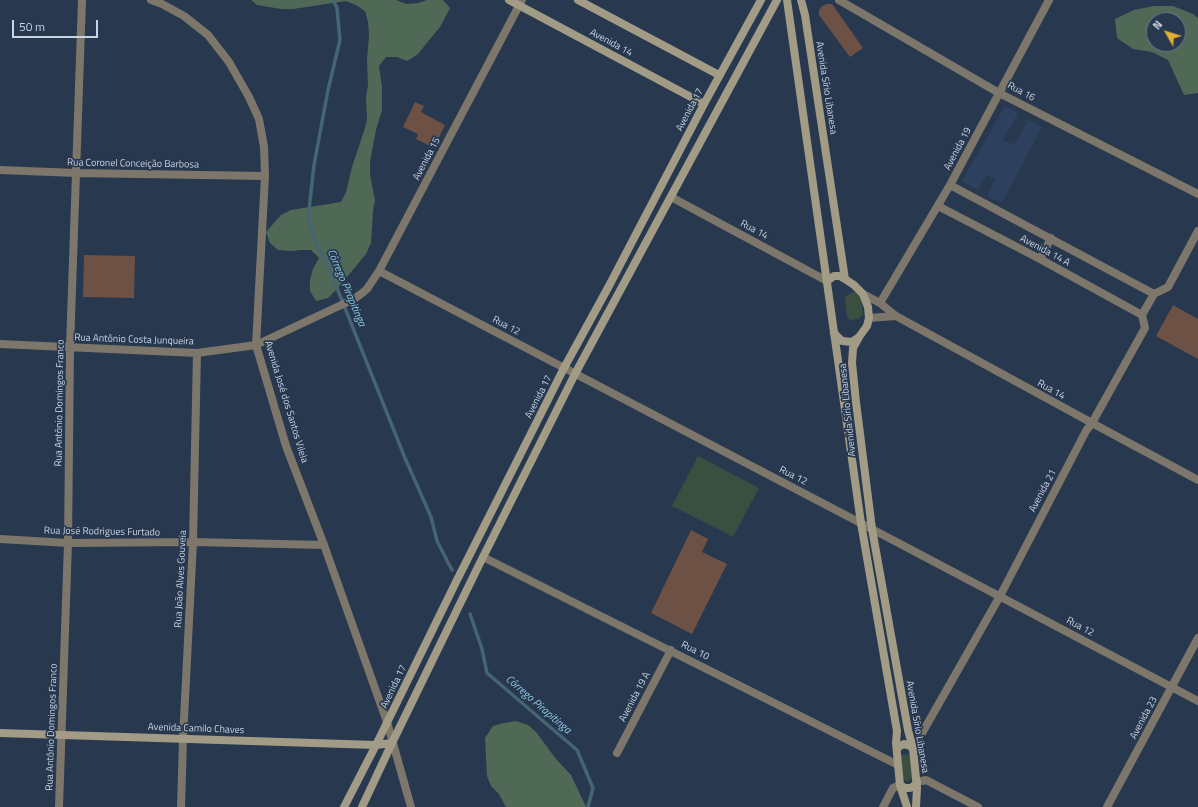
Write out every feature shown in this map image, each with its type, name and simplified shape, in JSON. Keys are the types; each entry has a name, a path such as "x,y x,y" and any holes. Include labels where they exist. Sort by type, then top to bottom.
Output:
{"main road":[{"name":"Avenida 14","path":"509,0 520,3 704,104"},
{"path":"578,0 719,75"},
{"name":"Avenida 17","path":"344,807 564,368 610,284 719,75 761,0"},
{"path":"362,807 487,548 575,374 777,0"},
{"name":"Avenida Sírio Libanesa","path":"786,0 861,523 897,731 900,785 907,807"},
{"name":"Avenida Sírio Libanesa","path":"801,0 805,15 845,280"},
{"path":"827,280 834,276 840,276 854,285 863,294 868,307 869,318"},
{"name":"Avenida Sírio Libanesa","path":"869,318 867,326 853,348 852,363 872,529 908,730 913,748 917,782 916,807"},
{"path":"834,333 842,342 852,342 859,337"},
{"path":"476,543 487,548"},
{"path":"467,561 478,567"},
{"name":"Avenida Camilo Chaves","path":"0,733 376,745 392,743"},
{"path":"897,750 904,744 913,748"},
{"path":"900,785 905,788 910,788 917,782"}],"street":[{"name":"Rua Antônio Domingos Franco","path":"59,807 68,543 70,347 82,0"},
{"name":"Avenida José dos Santos Vilela","path":"151,0 184,16 208,36 229,62 249,97 259,119 264,147 265,176 256,345 286,446 324,545 387,722 411,807"},
{"name":"Rua 16","path":"839,0 1000,92 1198,194"},
{"name":"Avenida 19","path":"880,303 950,185 1049,0"},
{"name":"Avenida 15","path":"331,309 354,299 367,289 379,271 520,3"},
{"name":"Rua Coronel Conceição Barbosa","path":"0,170 76,173 265,176"},
{"name":"Avenida 14 A","path":"950,185 955,186 1154,294"},
{"name":"Rua 14","path":"671,198 827,280"},
{"name":"Avenida 14 A","path":"938,206 1142,314"},
{"path":"1142,314 1154,294 1168,286 1198,231"},
{"path":"1040,259 1051,238"},
{"name":"Rua 12","path":"379,271 1198,700"},
{"name":"Rua 14","path":"863,294 880,303 896,316 1198,480"},
{"name":"Rua Antônio Costa Junqueira","path":"0,344 197,353 256,345 331,309"},
{"name":"Avenida 21","path":"913,748 1000,596 1086,430 1092,423 1145,328 1142,314"},
{"path":"869,318 896,316"},
{"name":"Rua João Alves Gouveia","path":"181,807 183,739 194,542 197,353"},
{"name":"Rua José Rodrigues Furtado","path":"0,539 68,543 194,542 324,545"},
{"name":"Rua 10","path":"483,557 898,765"},
{"name":"Avenida 23","path":"1107,807 1198,638"},
{"name":"Avenida 19 A","path":"616,753 671,650"},
{"path":"917,782 926,780 978,807"},
{"path":"883,807 893,788 900,785"}],"shaded area":[{"path":"1005,106 1018,113 1003,140 1014,145 1028,120 1042,127 1002,203 987,196 996,179 987,175 978,190 962,181"}],"green space":[{"path":"251,0 396,0 407,4 427,0 443,0 450,8 440,27 417,55 407,61 397,57 386,57 379,66 382,87 382,110 376,130 370,162 370,175 375,200 371,243 366,254 337,289 328,298 316,301 310,291 310,280 313,269 319,258 311,250 278,250 270,243 266,232 281,215 291,210 341,202 346,192 352,167 367,120 366,97 368,85 368,22 365,11 346,1 293,9 281,9 257,5"},
{"path":"1154,6 1173,6 1193,14 1198,18 1198,93 1184,95 1168,60 1152,52 1186,52 1186,12 1146,12 1146,51 1133,49 1117,38 1115,19 1134,10"},
{"path":"853,292 859,295 863,314 858,319 851,320 847,316 845,300 846,296"},
{"path":"698,456 759,488 733,537 672,506"},
{"path":"516,721 528,725 536,732 556,759 571,775 586,807 506,807 499,794 491,786 487,776 485,738 493,726"},
{"path":"905,754 911,758 913,777 907,781 903,779 901,756"}],"building":[{"path":"832,4 863,48 850,57 819,15 819,10 822,6"},
{"path":"415,102 424,106 421,112 445,125 434,148 416,139 418,134 403,127"},
{"path":"84,255 135,256 134,298 83,297"},
{"path":"1173,305 1198,319 1198,359 1156,336"},
{"path":"691,530 708,539 702,552 727,564 692,634 651,613"}],"waterway":[{"name":"Córrego Pirapitinga","path":"333,0 337,8 340,40 328,90 314,165 308,219 316,244 327,263 405,458 431,517 437,541 452,570"},
{"name":"Córrego Pirapitinga","path":"470,614 482,649 487,673 577,750 593,788 588,807"}]}
